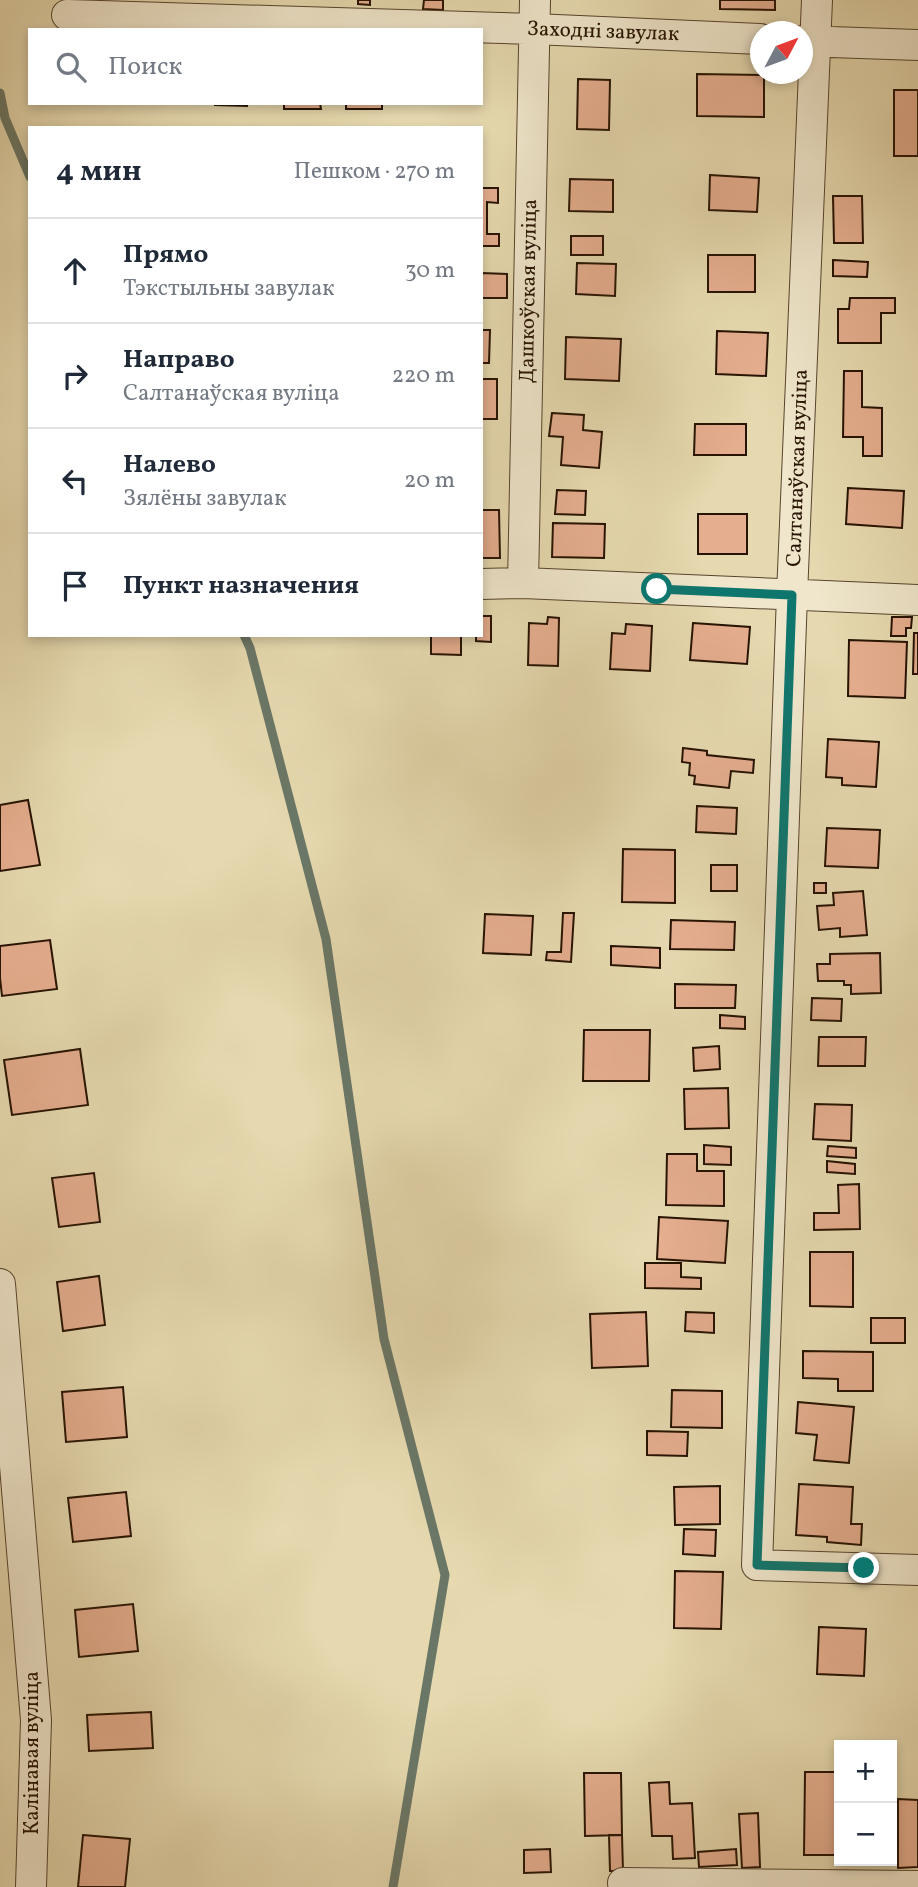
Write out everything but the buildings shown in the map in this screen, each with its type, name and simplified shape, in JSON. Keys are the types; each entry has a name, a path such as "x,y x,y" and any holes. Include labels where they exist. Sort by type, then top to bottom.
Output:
{"street":[{"name":"Салтанаўская вуліца","path":"813,21 817,0"},
{"name":"Заходні завулак","path":"67,15 535,15 750,38"},
{"name":"Дашкоўская вуліца","path":"523,583 535,15"},
{"path":"813,41 918,44"},
{"name":"Салтанаўская вуліца","path":"808,84 757,1565 918,1570"},
{"path":"483,584 523,583 918,600"},
{"name":"Калінавая вуліца","path":"0,1284 36,1720 31,1887"},
{"path":"623,1883 918,1886"}],"waterway":[{"path":"0,93 5,118 28,172"},
{"path":"245,637 326,939 384,1339 445,1575 393,1887"}],"route":[{"path":"657,589 792,595 757,1565 864,1568"}]}
